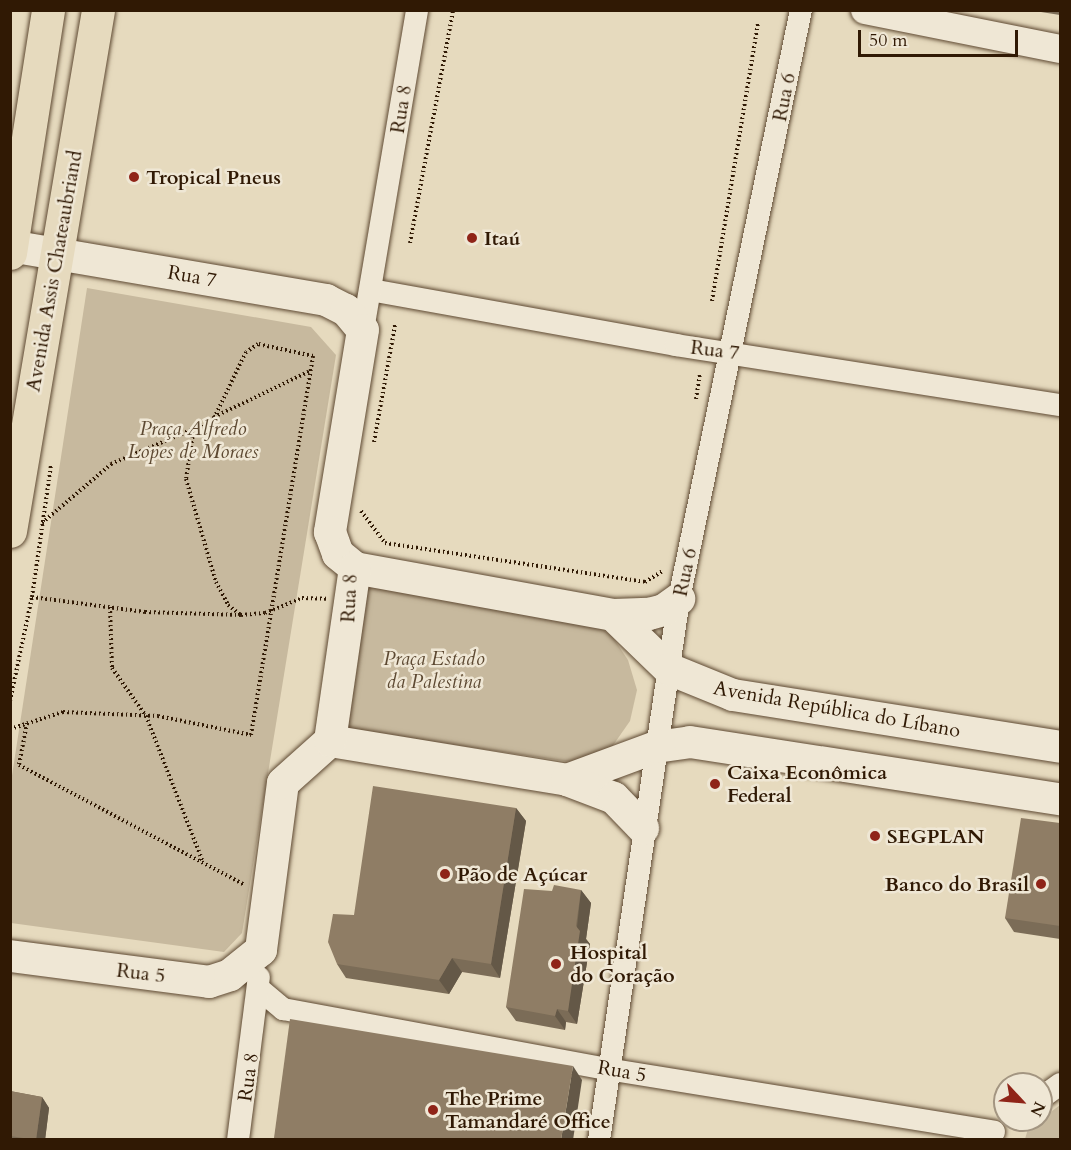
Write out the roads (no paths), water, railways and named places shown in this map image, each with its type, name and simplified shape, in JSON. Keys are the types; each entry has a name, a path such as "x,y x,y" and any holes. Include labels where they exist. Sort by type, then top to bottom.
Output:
{"main road":[{"path":"11,248 48,10"},
{"name":"Avenida Assis Chateaubriand","path":"10,531 98,10"},
{"name":"Rua 7","path":"11,248 326,300 346,310 363,330"},
{"name":"Rua 8","path":"261,950 283,783 330,741 355,568 338,554 330,532 363,330"},
{"path":"355,568 613,615 649,614 664,610 679,599"},
{"name":"Avenida República do Líbano","path":"613,615 669,669 733,695 1060,747"},
{"path":"330,741 567,780 614,798 643,828"},
{"path":"567,780 656,747 690,742 728,746 1060,799"},
{"name":"Rua 5","path":"10,956 209,982 230,975 261,950"}],"street":[{"name":"Rua 8","path":"363,330 417,10"},
{"name":"Rua 6","path":"599,1140 607,1069 679,599 733,351 801,10"},
{"path":"865,10 1060,49"},
{"name":"Rua 7","path":"371,290 676,345 733,351 1060,405"},
{"name":"Rua 8","path":"238,1140 261,950"},
{"name":"Rua 5","path":"258,988 284,1009 607,1069 993,1130"}],"place":[{"name":"Tropical Pneus","path":"134,177"},
{"name":"Itaú","path":"472,238"},
{"name":"Caixa Econômica Federal","path":"715,784"},
{"name":"SEGPLAN","path":"875,836"},
{"name":"Pão de Açúcar","path":"445,874"},
{"name":"Banco do Brasil","path":"1041,884"},
{"name":"Hospital do Coração","path":"556,964"},
{"name":"The Prime Tamandaré Office","path":"433,1110"}],"park label":[{"name":"Praça Alfredo Lopes de Moraes","path":"193,440"},
{"name":"Praça Estado da Palestina","path":"434,670"}]}
